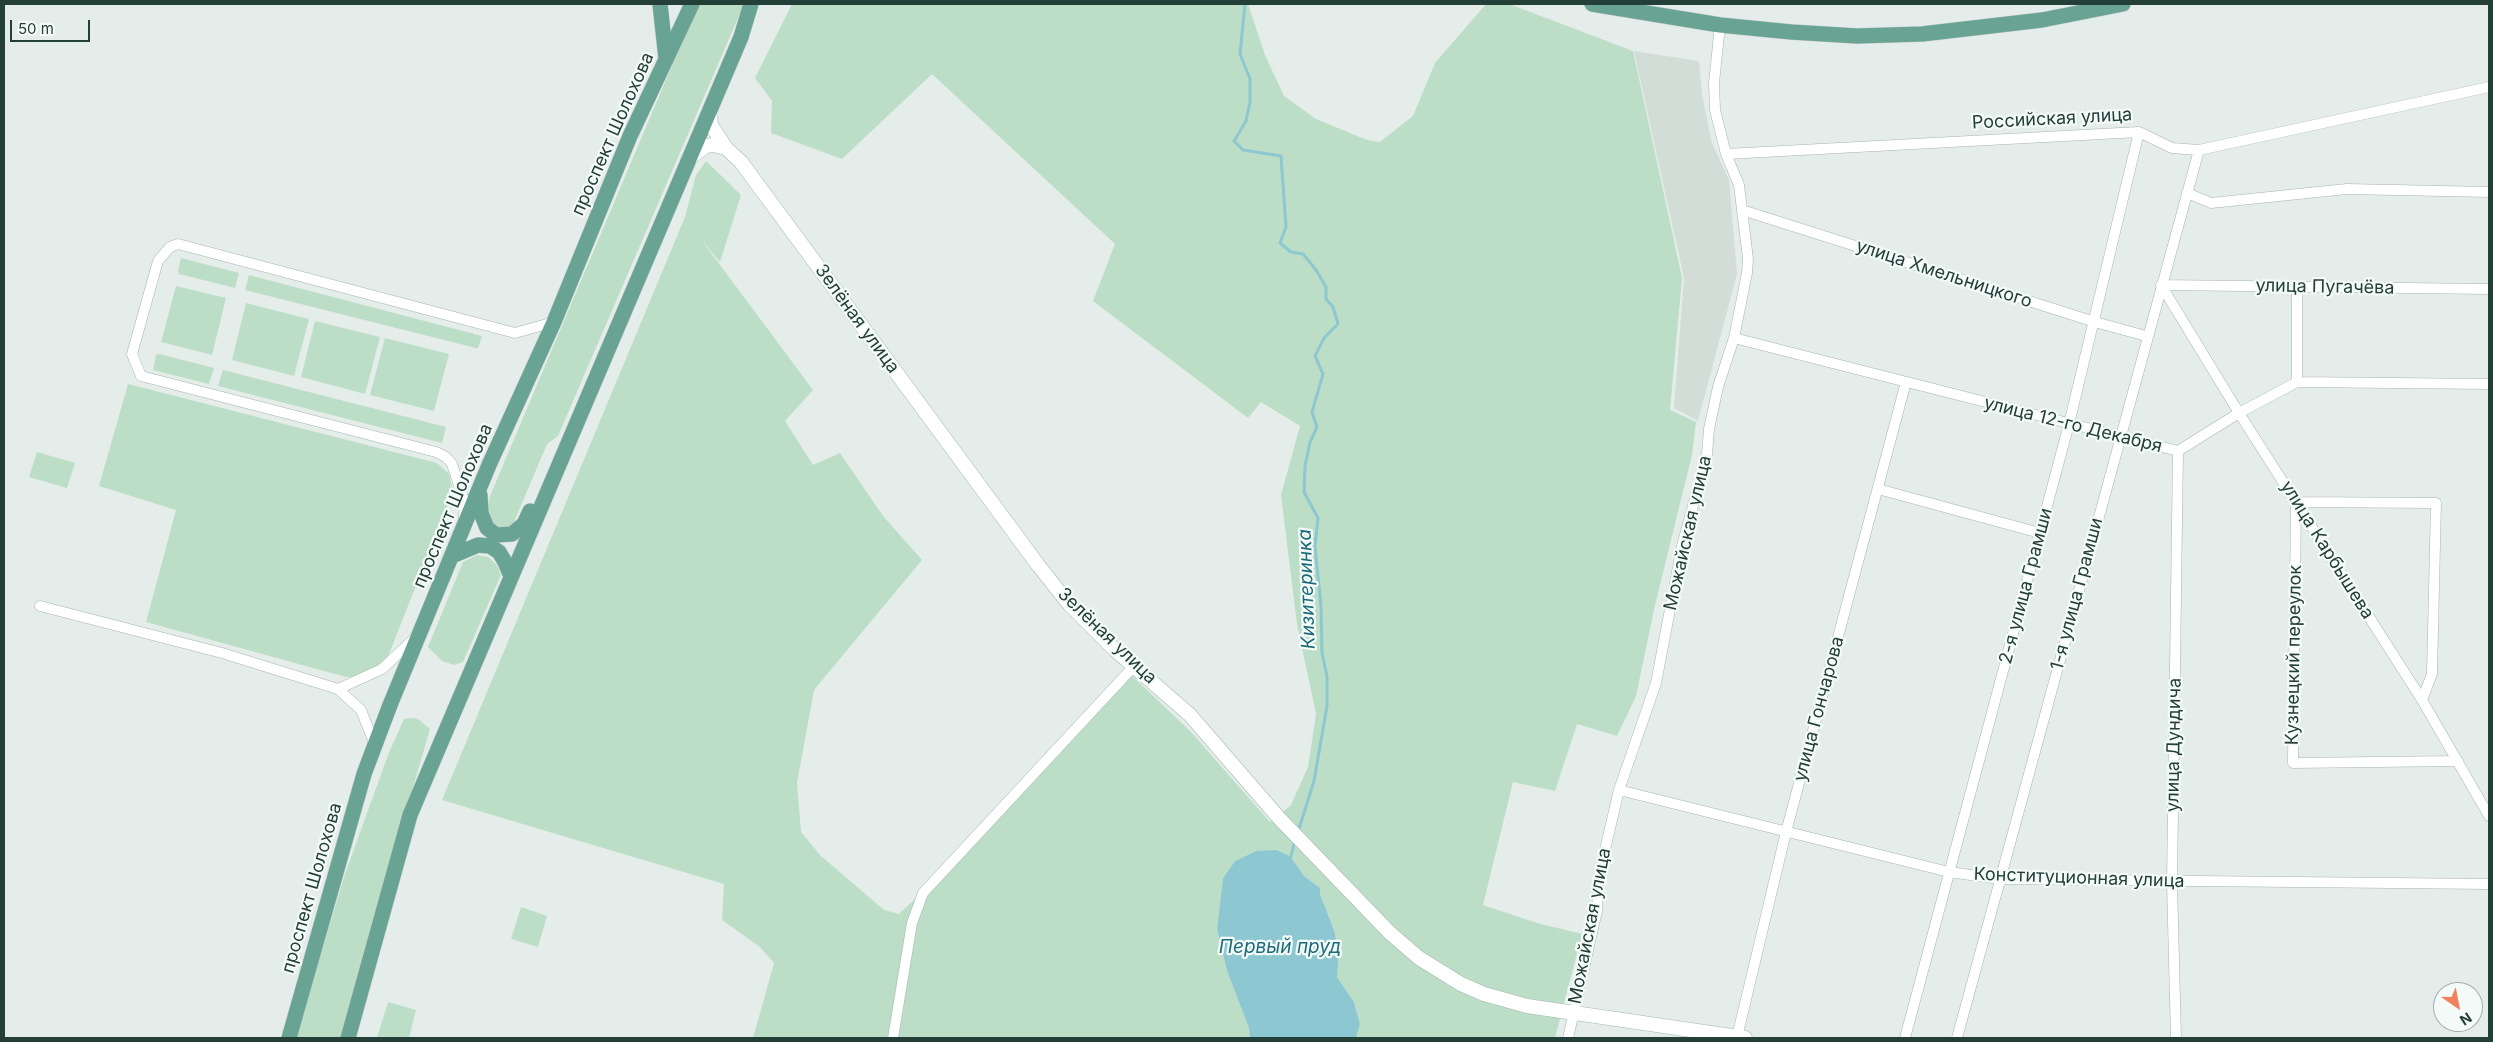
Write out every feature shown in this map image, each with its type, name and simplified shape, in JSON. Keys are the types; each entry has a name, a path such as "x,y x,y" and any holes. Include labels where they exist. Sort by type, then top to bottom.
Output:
{"main road":[{"path":"660,4 666,60"},
{"name":"проспект Шолохова","path":"289,1038 364,774 375,745 489,465 554,322 630,136 692,4"},
{"path":"348,1038 410,815 510,576 741,37 752,4"},
{"path":"741,37 762,4"},
{"path":"1592,4 1720,25 1848,35 1922,34 2042,20 2123,4"},
{"path":"1650,4 1722,16 1857,26 1922,24 2041,10 2073,4"},
{"path":"480,488 481,514 487,528 496,535 512,534 524,524 540,490 550,482"},
{"path":"452,556 478,545 490,546 498,552 505,562 510,576"}],"street":[{"name":"Можайская улица","path":"1568,1038 1576,1014 1597,912 1599,875 1619,790 1656,683 1682,546 1707,454 1709,429 1718,387 1734,338 1747,266 1739,185 1726,154 1715,110 1714,83 1720,25"},
{"name":"Российская улица","path":"1726,154 2139,132 2172,148 2199,150 2489,87"},
{"name":"Зелёная улица","path":"709,111 711,126 726,148 741,162 1038,565 1069,604 1114,648 1190,715 1280,818 1390,933 1418,958 1446,976 1484,994 1526,1006 1741,1038"},
{"name":"2-я улица Грамши","path":"1905,1038 2069,424 2095,322 2139,132"},
{"path":"688,159 706,146 713,145 726,148"},
{"name":"1-я улица Грамши","path":"1957,1038 2146,336 2199,150"},
{"path":"2187,193 2211,203 2347,189 2489,192"},
{"name":"улица Хмельницкого","path":"1742,210 2095,322 2146,336"},
{"path":"464,528 465,504 458,479 452,464 446,457 436,452 141,376 132,354 158,260 170,247 178,244 515,333 554,322"},
{"name":"улица Пугачёва","path":"2161,285 2489,289"},
{"name":"улица Карбышева","path":"2161,285 2239,413 2422,700 2489,816"},
{"path":"2296,382 2297,287"},
{"name":"улица 12-го Декабря","path":"1734,338 2178,452 2239,413 2296,382 2489,384"},
{"name":"улица Гончарова","path":"1741,1038 1786,832 1906,382"},
{"name":"улица Дундича","path":"2176,1038 2172,882 2178,452"},
{"path":"1878,489 2040,533"},
{"path":"2296,502 2436,503 2432,674 2422,700"},
{"name":"Кузнецкий переулок","path":"2296,502 2293,763 2458,761"},
{"path":"40,606 222,653 338,689 361,710 375,745"},
{"path":"338,689 382,669 420,634"},
{"path":"894,1038 912,923 923,893 1135,665"},
{"name":"Конституционная улица","path":"1619,790 1949,872 2000,879 2489,884"}],"shaded area":[{"path":"1634,51 1699,61 1702,95 1712,143 1729,180 1737,274 1698,421 1674,408 1684,278"}],"green space":[{"path":"698,4 744,4 558,436 547,444 514,522 509,528 501,529 494,525 487,512 490,496"},
{"path":"792,4 1248,4 1265,55 1284,96 1316,119 1367,140 1380,142 1413,116 1435,63 1486,4 1512,5 1633,51 1682,278 1670,410 1696,422 1692,455 1655,605 1636,696 1617,736 1577,724 1555,791 1513,782 1483,905 1537,923 1582,934 1555,1038 1356,1038 1360,1024 1354,1002 1337,977 1339,953 1334,930 1320,894 1320,888 1304,876 1290,856 1256,851 1235,861 1223,878 1217,929 1227,971 1249,1028 1250,1038 753,1038 774,963 760,947 722,920 724,884 442,800 685,217 696,175 706,161 741,195 720,262 700,238 813,390 785,421 813,465 840,453 883,516 922,560 814,690 797,783 801,832 821,856 884,910 899,914 1128,672 1191,732 1270,822 1291,805 1308,767 1316,714 1297,624 1281,495 1300,426 1261,402 1248,418 1093,301 1115,244 932,74 842,159 771,133 772,101 755,78"},
{"path":"181,258 239,273 235,288 179,274"},
{"path":"249,275 482,336 478,348 476,348 245,290"},
{"path":"176,286 226,298 212,355 161,342"},
{"path":"246,303 309,319 294,376 232,360"},
{"path":"315,321 380,337 365,394 301,377"},
{"path":"385,338 449,354 434,411 370,395"},
{"path":"159,354 214,368 209,384 153,370 156,355"},
{"path":"223,370 446,427 442,443 218,386"},
{"path":"128,384 437,463 449,474 453,492 389,654 378,668 357,677 346,677 146,622 176,510 99,486"},
{"path":"37,452 75,463 67,488 29,477"},
{"path":"477,555 488,557 497,565 501,575 463,662 454,665 442,661 428,647 463,562"},
{"path":"404,719 418,719 430,729 340,1038 296,1038 345,874 388,755"},
{"path":"521,907 547,916 538,947 511,939"},
{"path":"388,1002 416,1010 409,1038 377,1038"}],"water":[{"name":"Первый пруд","path":"1276,850 1290,856 1304,876 1320,888 1320,894 1334,930 1339,953 1337,977 1354,1002 1360,1024 1356,1038 1250,1038 1249,1028 1227,971 1217,929 1223,878 1235,861 1256,851"}],"waterway":[{"name":"Кизитеринка","path":"1245,4 1240,54 1250,79 1250,102 1246,121 1234,141 1243,150 1281,156 1286,227 1280,243 1291,252 1303,254 1316,270 1326,287 1326,299 1333,307 1338,324 1324,338 1315,356 1323,374 1312,412 1317,427 1310,442 1305,466 1304,492 1318,518 1315,547 1321,606 1322,653 1327,676 1327,706 1314,781 1298,832"},
{"path":"1290,860 1295,840"}]}
